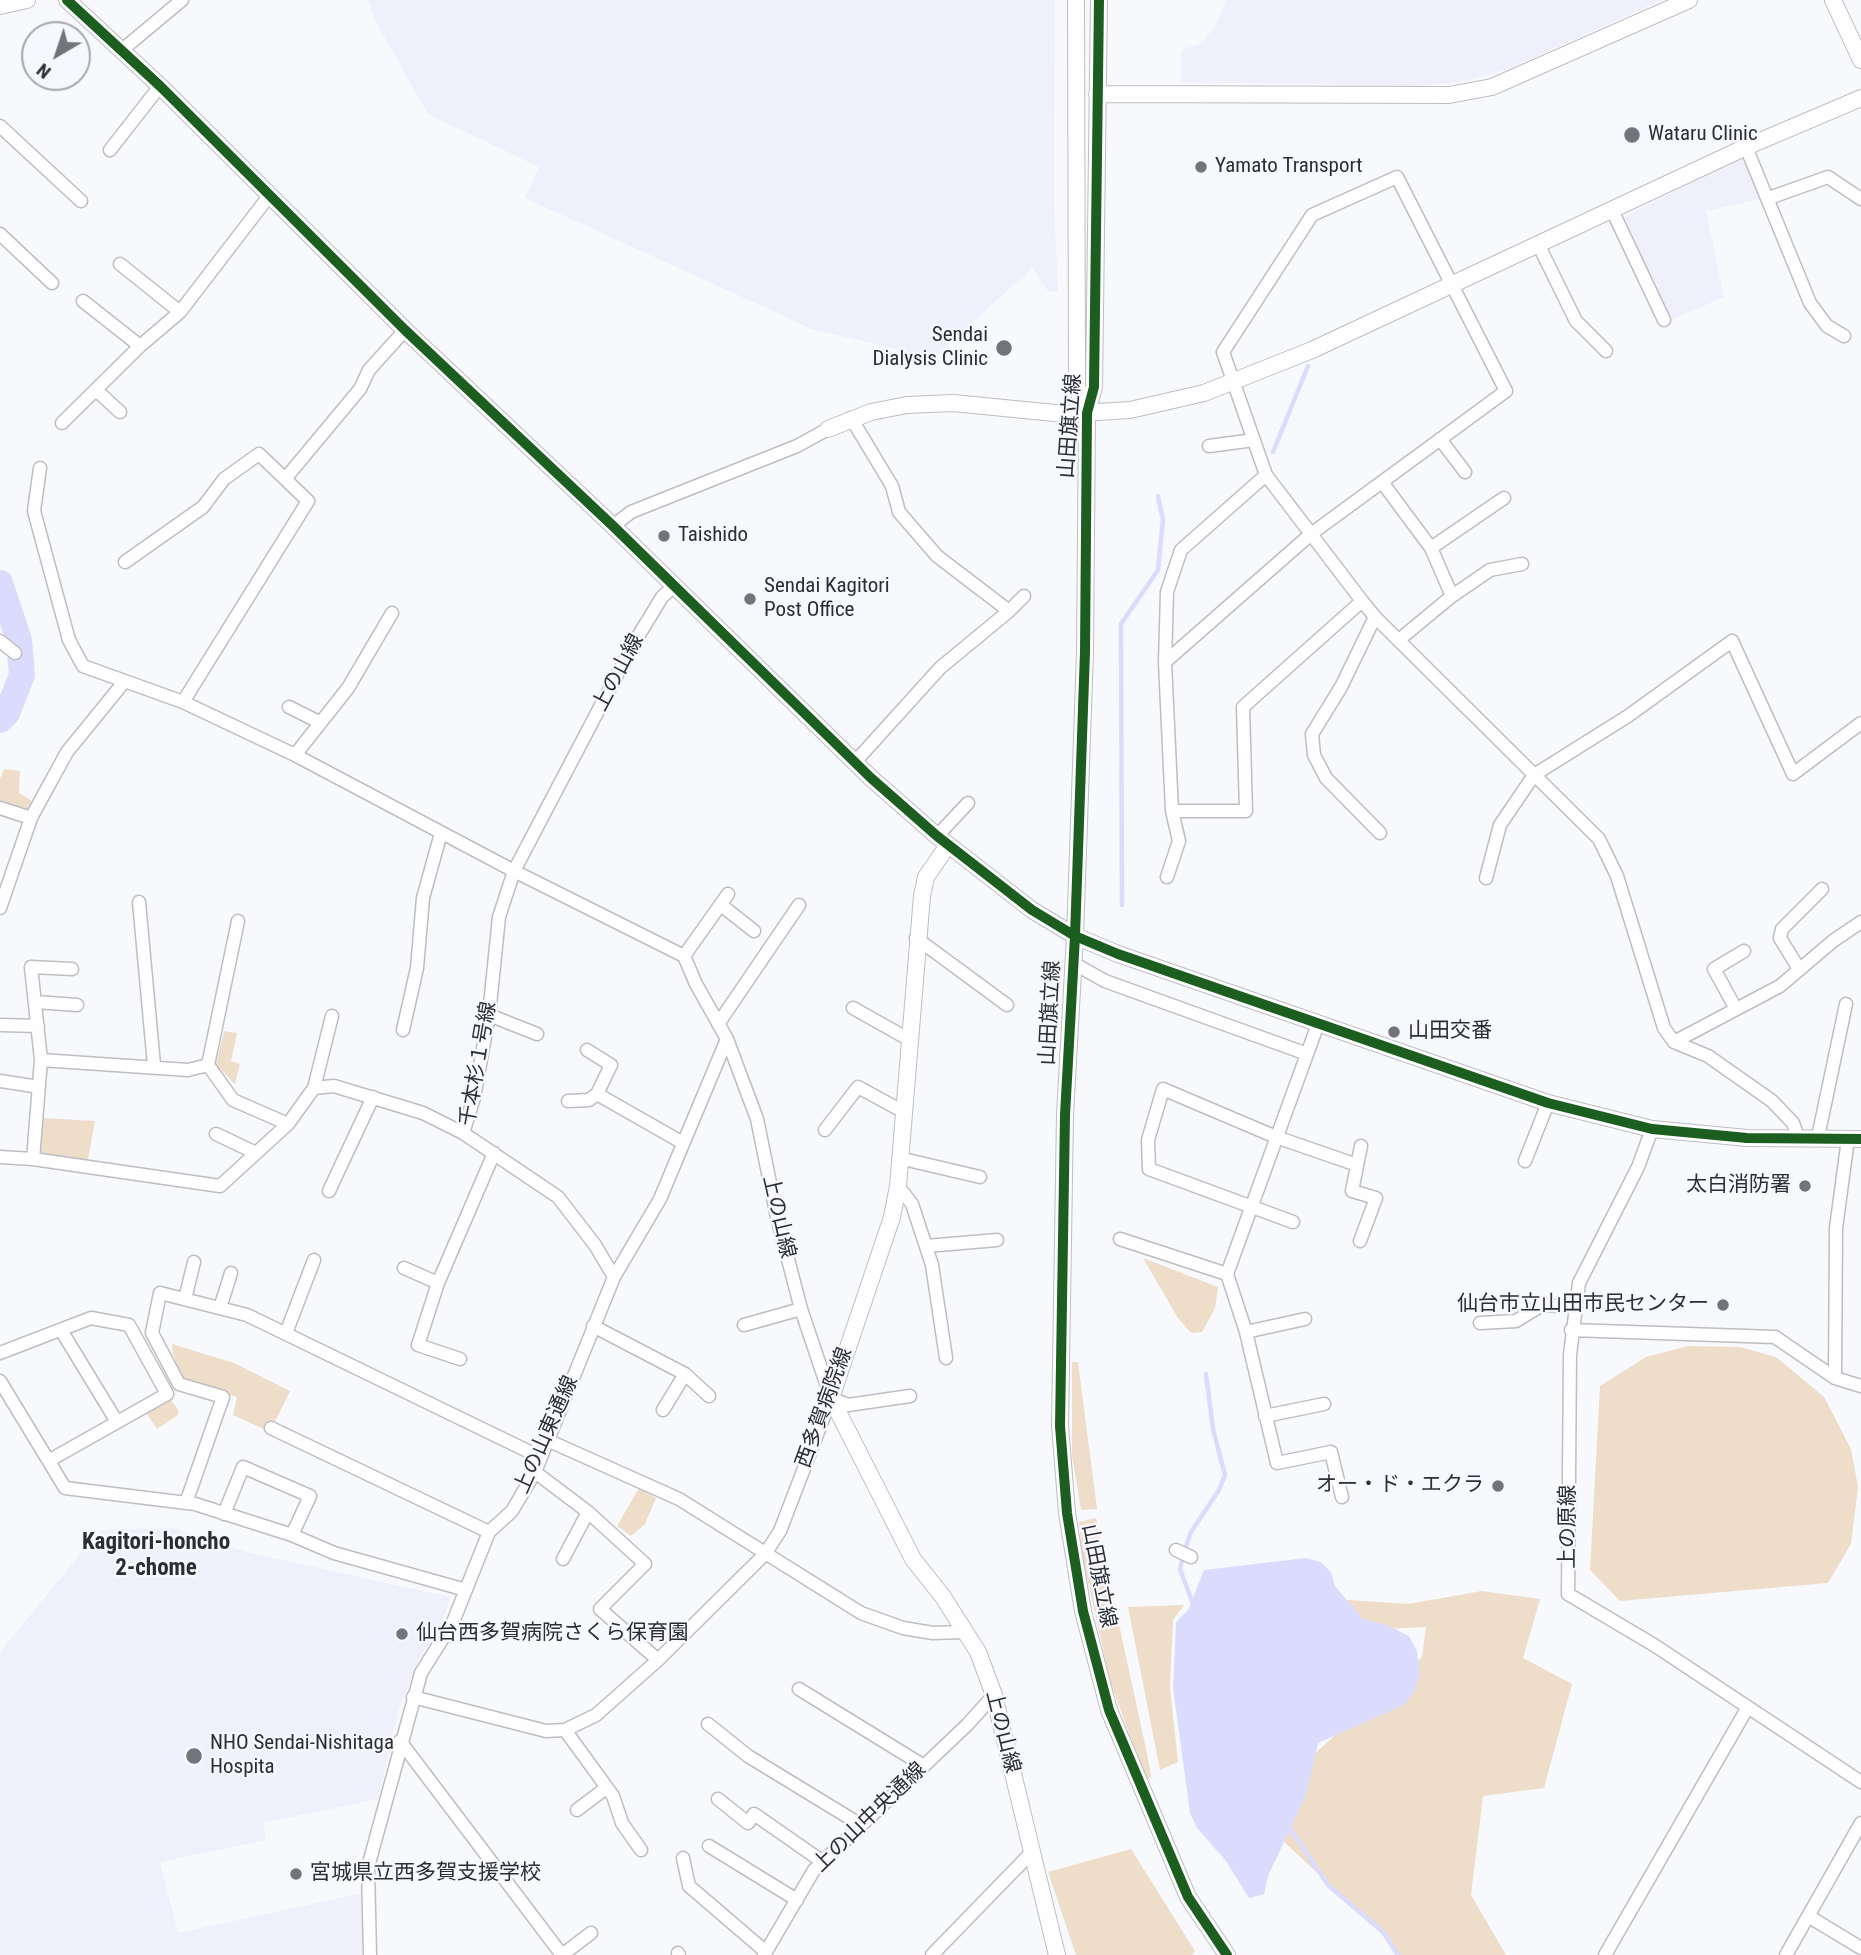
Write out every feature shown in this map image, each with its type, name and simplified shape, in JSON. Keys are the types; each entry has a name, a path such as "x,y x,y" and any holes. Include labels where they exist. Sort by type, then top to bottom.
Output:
{"street":[{"path":"0,6 27,0"},
{"path":"67,0 160,86 405,330 613,526 855,762 943,841 1032,910 1075,936 1548,1103 1652,1129 1747,1138 1855,1139 1836,1228 1835,1378"},
{"path":"122,50 182,0"},
{"name":"山田旗立線","path":"1076,0 1077,387 1087,413"},
{"name":"山田旗立線","path":"1099,0 1094,387 1087,413 1085,652 1075,936 1065,1115 1060,1426 1070,1530 1083,1611 1109,1710 1188,1897 1227,1955"},
{"path":"1097,94 1449,95 1502,83 1689,0"},
{"path":"1833,0 1861,60"},
{"path":"110,150 160,86"},
{"path":"613,526 631,512 797,446 851,418 890,407 932,403 1087,413 1153,406 1234,383 1861,98"},
{"path":"0,126 81,201"},
{"path":"1746,148 1817,316 1844,336"},
{"path":"1166,662 1311,534 1506,391 1397,177 1312,215 1223,352 1266,475 1311,534 1362,601 1375,617 1599,839 1617,876 1664,1028 1674,1042 1708,1056 1772,1101 1793,1122 1798,1137"},
{"path":"1769,198 1828,177 1861,200"},
{"path":"62,423 140,346 180,312 269,196"},
{"path":"1612,210 1664,320"},
{"path":"0,234 52,283"},
{"path":"1538,244 1576,321 1606,351"},
{"path":"120,264 180,312"},
{"path":"83,301 140,346"},
{"path":"285,479 360,389 369,370 405,330"},
{"path":"96,390 120,412"},
{"path":"851,418 892,486 899,512 916,533 937,556 1009,611"},
{"path":"1440,439 1465,472"},
{"path":"1209,446 1254,440"},
{"path":"125,562 203,507 224,479 259,454 308,501 183,702"},
{"path":"40,468 34,510 69,640 83,666 183,702 295,755 514,871 684,956 724,900 754,931"},
{"path":"1167,877 1179,841 1172,811 1166,662 1167,592 1181,550 1266,475"},
{"path":"1382,482 1431,548 1451,596"},
{"path":"1431,548 1504,498"},
{"path":"1400,639 1451,596 1490,570 1522,564"},
{"name":"上の山線","path":"514,871 631,648 662,597 674,586"},
{"path":"855,762 940,668 1024,596"},
{"path":"1172,811 1246,811 1243,707 1362,601"},
{"path":"295,755 348,688 392,613"},
{"path":"1375,617 1341,687 1312,734 1314,755 1326,778 1380,833"},
{"path":"0,641 15,653"},
{"path":"1486,878 1500,825 1534,775 1628,716 1732,641 1793,774 1861,723"},
{"path":"0,908 31,818 67,752 124,682"},
{"path":"289,707 319,722"},
{"path":"943,841 968,803"},
{"path":"0,808 31,818"},
{"path":"403,1030 417,968 423,898 441,833"},
{"name":"西多賀病院線","path":"565,1730 596,1715 658,1660 765,1555 780,1531 831,1398 892,1217 898,1186 916,938 926,877 943,841"},
{"name":"千本杉１号線","path":"514,871 499,917 489,1015 474,1097 463,1133 558,1197 595,1245 614,1278"},
{"path":"1799,969 1780,938 1782,929 1822,889"},
{"path":"139,902 154,1065"},
{"path":"718,1024 799,905"},
{"path":"238,921 208,1065 233,1100 288,1124"},
{"path":"1674,1042 1780,986 1861,922"},
{"path":"916,938 1007,1005"},
{"path":"1736,1009 1714,969 1744,951"},
{"name":"上の山線","path":"684,956 727,1039 757,1119 777,1217 801,1309 831,1398 913,1559 943,1597 978,1652 994,1695 1057,1955"},
{"path":"1073,963 1105,981 1307,1054"},
{"path":"33,1159 41,1060 30,967 72,969"},
{"path":"36,1002 77,1005"},
{"path":"1818,1138 1846,1004"},
{"path":"853,1008 910,1040"},
{"path":"489,1015 537,1034"},
{"path":"0,1157 33,1159 219,1186 288,1124 314,1088 332,1016"},
{"path":"1318,1024 1227,1275 1246,1332 1278,1463 1331,1452 1342,1497"},
{"path":"2,1025 38,1026"},
{"name":"上の山東通線","path":"372,1953 368,1867 400,1741 421,1673 453,1622 489,1532 512,1511 535,1472 593,1325 614,1278 660,1199 727,1039"},
{"path":"568,1101 589,1100 597,1094 611,1065 587,1050"},
{"path":"41,1060 154,1065 188,1070 208,1065"},
{"path":"0,1080 38,1087"},
{"path":"314,1088 334,1086 373,1097 424,1113 463,1133"},
{"path":"825,1130 858,1087 902,1111"},
{"path":"1293,1222 1149,1169 1148,1140 1163,1090 1276,1137 1357,1165"},
{"path":"597,1094 683,1143"},
{"path":"329,1191 373,1097"},
{"path":"1525,1161 1548,1103"},
{"name":"上の原線","path":"1652,1129 1638,1167 1591,1254 1579,1283 1571,1330 1568,1594 1654,1645 1861,1782"},
{"path":"216,1134 256,1153"},
{"path":"1360,1241 1376,1198 1352,1191 1361,1146"},
{"path":"460,1359 418,1345 438,1283 495,1153"},
{"path":"899,1157 980,1177"},
{"path":"898,1186 912,1204 932,1265 946,1358"},
{"path":"1120,1239 1227,1275"},
{"path":"926,1246 996,1240"},
{"path":"286,1333 314,1260"},
{"path":"185,1299 194,1262"},
{"path":"404,1268 438,1283"},
{"path":"220,1308 231,1273"},
{"path":"186,1503 223,1396 179,1384 152,1333 159,1293 247,1315 540,1457"},
{"path":"1480,1323 1516,1321 1542,1305 1575,1307"},
{"path":"744,1325 801,1309"},
{"path":"0,1353 91,1318 129,1325 167,1394 50,1460"},
{"path":"1246,1332 1305,1319"},
{"path":"593,1325 685,1374 709,1395"},
{"path":"61,1330 117,1422"},
{"path":"1571,1330 1775,1337 1835,1378 1861,1386"},
{"path":"663,1410 685,1374"},
{"path":"0,1381 65,1488 186,1503 292,1535 334,1553 467,1590"},
{"path":"831,1398 848,1405 910,1396"},
{"path":"1265,1416 1324,1404"},
{"path":"271,1428 489,1532"},
{"path":"547,1440 679,1499 861,1613 903,1628 933,1633 964,1632"},
{"path":"224,1514 243,1467 310,1496 292,1535"},
{"path":"535,1472 588,1512 645,1564 600,1609 658,1660"},
{"path":"563,1559 588,1512"},
{"path":"1176,1550 1191,1557"},
{"path":"799,1689 924,1766"},
{"name":"上の山中央通線","path":"765,1954 823,1862 994,1695"},
{"path":"413,1697 546,1731 565,1730 613,1796 622,1823 641,1850"},
{"path":"1605,1955 1748,1707"},
{"path":"708,1724 748,1756 861,1825"},
{"path":"400,1741 562,1955 591,1933"},
{"path":"577,1810 606,1788"},
{"path":"718,1799 748,1823 754,1814 823,1862"},
{"path":"1786,1955 1861,1823"},
{"path":"709,1846 797,1900"},
{"path":"932,1955 1031,1853"},
{"path":"683,1858 689,1886 765,1954"},
{"path":"1808,1916 1861,1948"}],"shaded area":[{"path":"368,0 1055,0 1054,199 1058,292 1048,291 1032,268 934,358 812,329 525,198 539,167 428,114 377,24"},
{"path":"1226,0 1662,0 1509,69 1461,82 1416,86 1181,82 1181,50 1202,43 1215,26"},
{"path":"1743,157 1761,199 1706,211 1724,297 1671,320 1624,217"},
{"path":"4,769 20,771 19,793 32,801 26,811 0,804 0,779"},
{"path":"224,1031 237,1033 231,1061 240,1064 235,1084 216,1065"},
{"path":"43,1118 95,1121 87,1164 39,1157"},
{"path":"1143,1258 1218,1287 1215,1308 1202,1332 1191,1333 1178,1318"},
{"path":"172,1344 234,1363 290,1391 270,1432 233,1415 237,1397 184,1381 173,1354"},
{"path":"1688,1346 1740,1347 1776,1357 1824,1397 1851,1449 1858,1487 1851,1544 1828,1583 1620,1601 1590,1570 1600,1386 1646,1357"},
{"path":"1072,1362 1078,1362 1097,1509 1081,1510 1072,1456"},
{"path":"168,1395 178,1410 178,1415 157,1429 145,1411"},
{"path":"639,1488 656,1498 645,1524 631,1536 617,1526"},
{"path":"1096,1518 1149,1763 1151,1777 1146,1780 1110,1681 1083,1559 1079,1522"},
{"name":"NHO Sendai-Nishitaga Hospita","path":"173,1528 246,1552 450,1597 442,1625 418,1661 398,1712 378,1799 263,1823 266,1840 160,1862 178,1933 362,1893 362,1955 0,1955 0,1652 100,1530"},
{"path":"1482,1591 1540,1599 1523,1658 1572,1684 1544,1788 1483,1796 1471,1895 1506,1955 1400,1955 1384,1935 1269,1828 1302,1765 1422,1657 1426,1627 1344,1631 1334,1599 1408,1604"},
{"path":"1184,1605 1173,1620 1170,1688 1178,1762 1160,1770 1128,1607"},
{"path":"1131,1849 1195,1951 1192,1955 1076,1955 1048,1872"}],"water":[{"path":"1306,1558 1321,1562 1331,1572 1335,1586 1363,1619 1387,1625 1409,1636 1417,1651 1420,1673 1415,1691 1404,1705 1318,1743 1306,1795 1268,1876 1264,1894 1249,1898 1226,1861 1197,1828 1190,1813 1173,1688 1176,1622 1188,1610 1204,1570"}],"waterway":[{"path":"1273,452 1308,366"},
{"path":"1122,905 1121,624 1158,570 1163,520 1158,496"},
{"path":"0,583 19,640 22,675 7,713 0,720"},
{"path":"1185,1549 1191,1532 1219,1490 1225,1475 1213,1429 1206,1374"},
{"path":"1183,1556 1180,1569 1193,1604"},
{"path":"1289,1827 1328,1885 1383,1932 1398,1955"}],"cycle path":[{"path":"67,0 160,86 405,330 613,526 871,778 937,836 1032,910 1075,936 1118,954 1548,1103 1652,1129 1747,1138 1861,1139"},
{"path":"1099,0 1094,387 1087,413 1085,652 1075,936 1065,1115 1060,1426 1067,1513 1083,1611 1109,1710 1188,1897 1227,1955"}],"place":[{"name":"Wataru Clinic","path":"1632,135"},
{"name":"Yamato Transport","path":"1201,167"},
{"name":"Sendai Dialysis Clinic","path":"1004,348"},
{"name":"Taishido","path":"664,536"},
{"name":"Sendai Kagitori Post Office","path":"750,599"},
{"name":"山田交番","path":"1394,1032"},
{"name":"太白消防署","path":"1805,1186"},
{"name":"仙台市立山田市民センター","path":"1723,1305"},
{"name":"オー・ド・エクラ","path":"1498,1486"},
{"name":"仙台西多賀病院さくら保育園","path":"402,1634"},
{"name":"NHO Sendai-Nishitaga Hospita","path":"194,1756"},
{"name":"宮城県立西多賀支援学校","path":"296,1874"}],"district":[{"name":"Kagitori-honcho 2-chome","path":"156,1556"}]}
